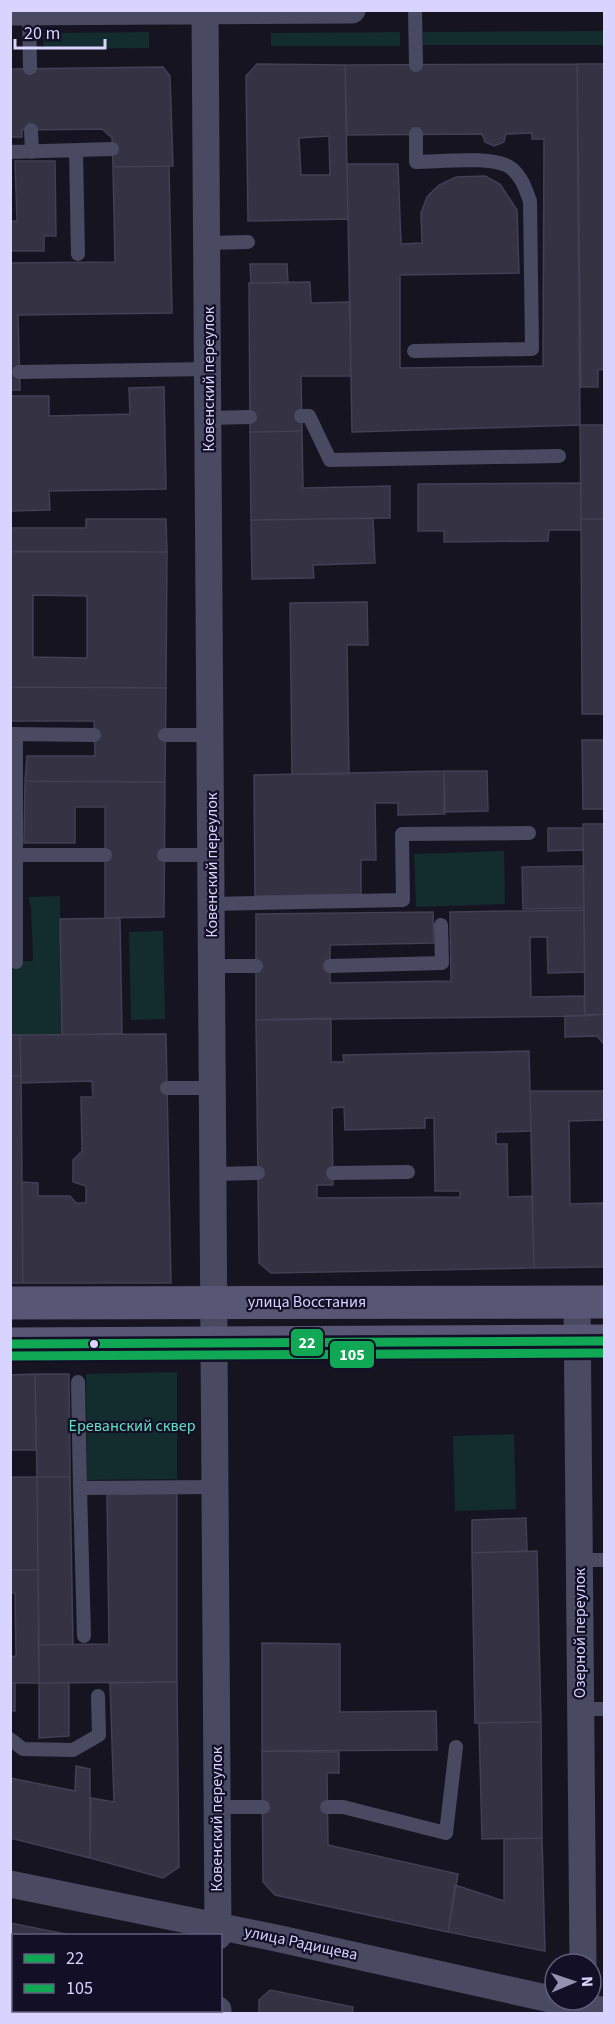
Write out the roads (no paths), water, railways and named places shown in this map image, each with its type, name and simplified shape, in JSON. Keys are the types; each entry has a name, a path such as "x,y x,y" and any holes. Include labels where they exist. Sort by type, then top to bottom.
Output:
{"street":[{"path":"20,12 352,10"},
{"name":"Ковенский переулок","path":"205,11 218,1931"},
{"name":"улица Восстания","path":"10,1303 591,1302"},
{"name":"Озерной переулок","path":"582,1952 592,1709 591,1302"},
{"path":"10,1344 591,1341"},
{"name":"улица Радищева","path":"10,1884 218,1931 543,1998"}],"lane":[{"path":"416,10 416,65"},
{"path":"20,12 30,68"},
{"path":"31,130 32,152"},
{"path":"414,351 532,349 530,201 523,181 510,167 491,161 416,162 416,134"},
{"path":"10,152 112,149"},
{"path":"76,151 78,254"},
{"path":"208,243 248,242"},
{"path":"19,372 209,369"},
{"path":"301,416 309,416 330,460 559,456"},
{"path":"209,418 250,417"},
{"path":"16,962 13,855 14,734 94,735"},
{"path":"165,735 211,735"},
{"path":"212,904 403,900 402,834 529,833"},
{"path":"13,855 105,855"},
{"path":"164,855 212,855"},
{"path":"330,966 442,963 441,925"},
{"path":"213,966 256,966"},
{"path":"167,1088 214,1088"},
{"path":"333,1173 408,1172"},
{"path":"214,1174 258,1173"},
{"path":"78,1382 84,1636"},
{"path":"80,1488 216,1487"},
{"path":"10,1739 23,1749 74,1750 99,1735 98,1696"},
{"path":"327,1807 343,1807 446,1833 456,1747"},
{"path":"217,1807 263,1807"}],"park label":[{"name":"Ереванский сквер","path":"132,1426"}]}
